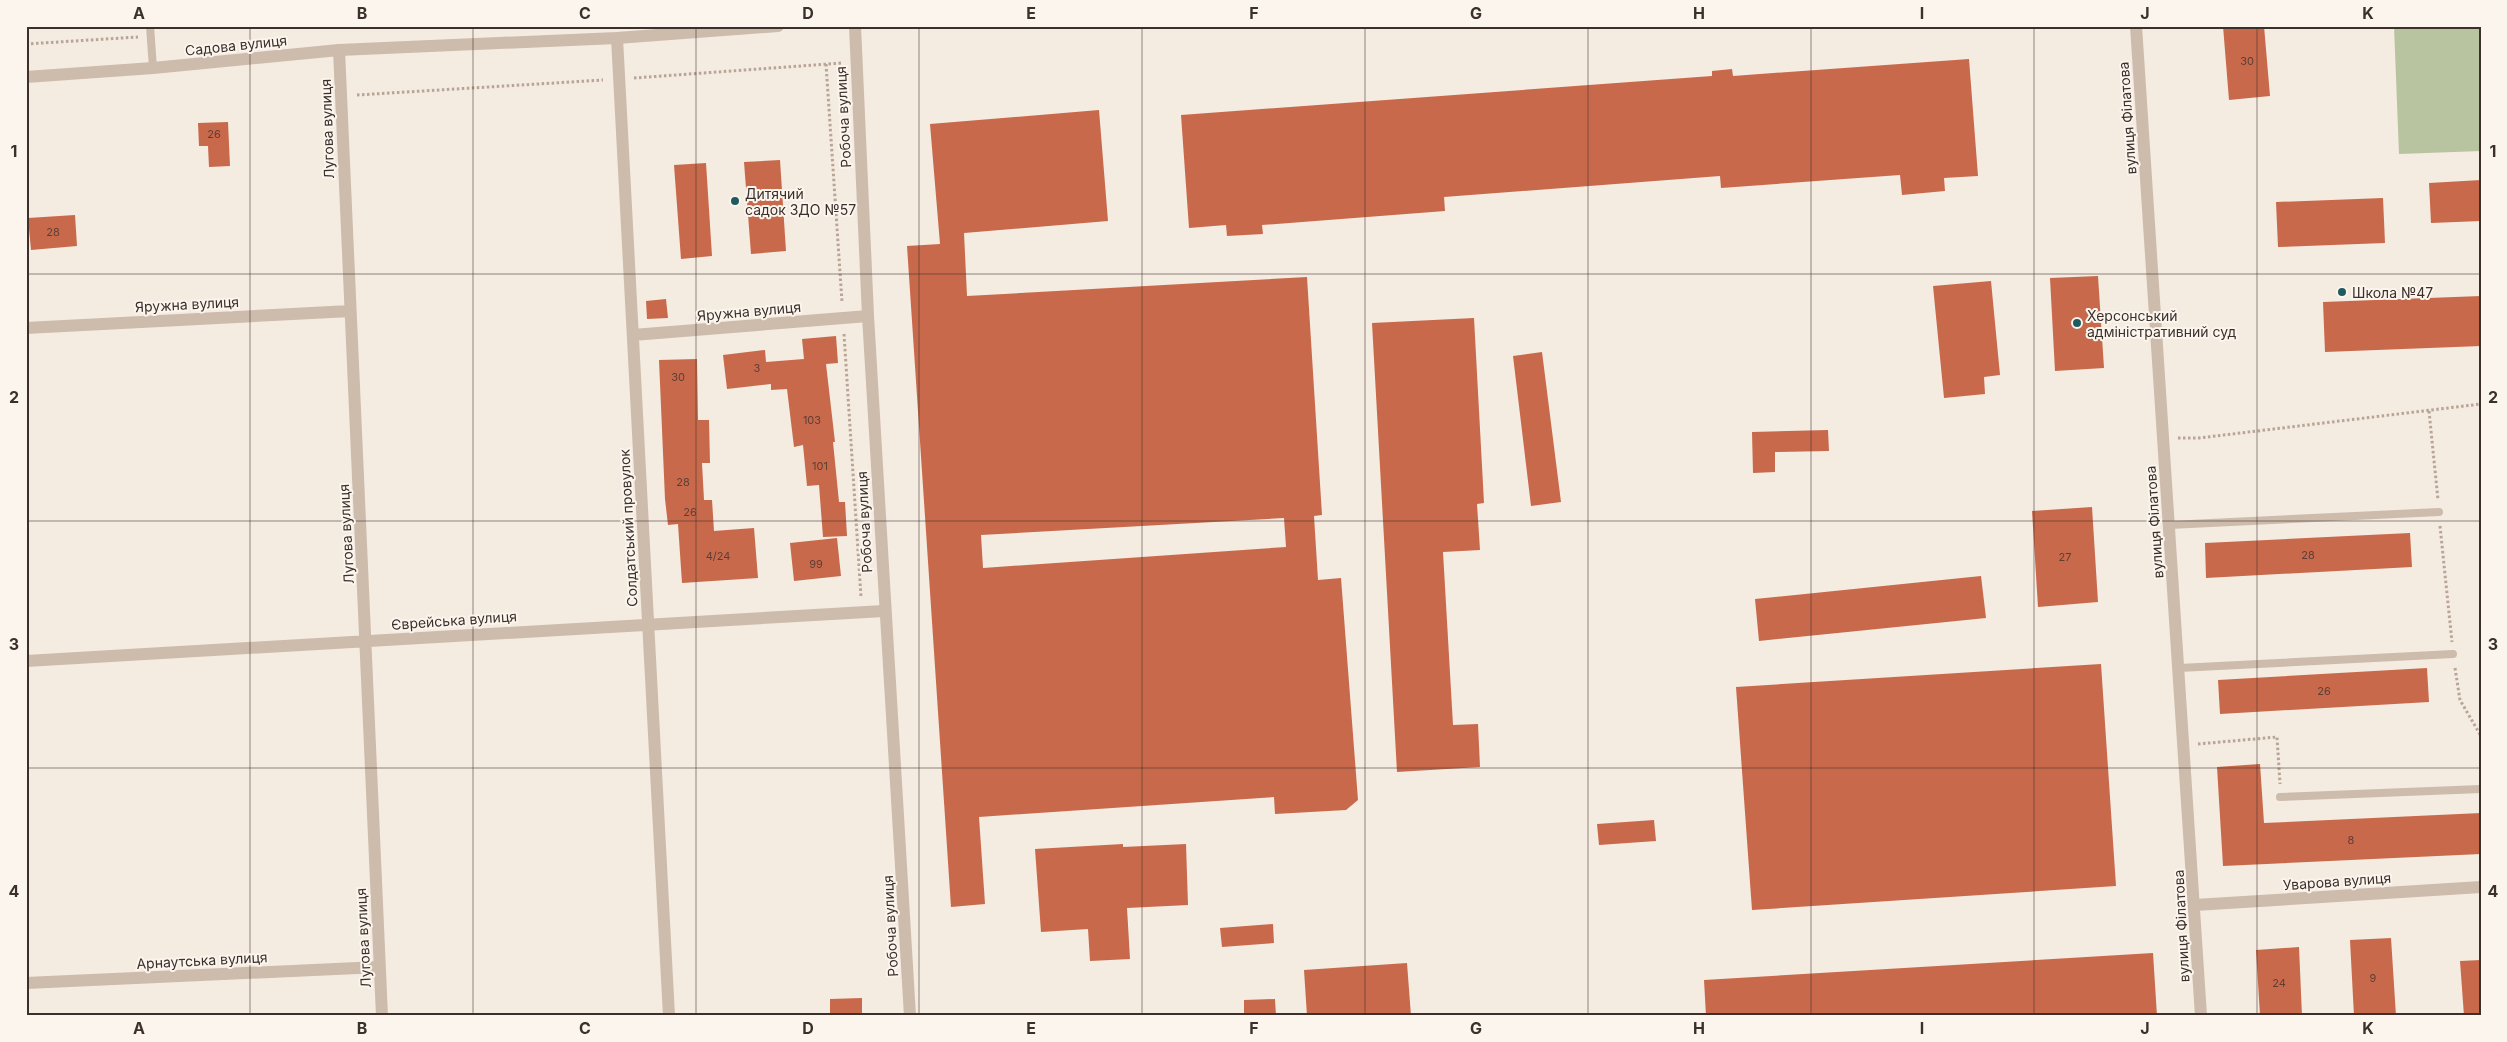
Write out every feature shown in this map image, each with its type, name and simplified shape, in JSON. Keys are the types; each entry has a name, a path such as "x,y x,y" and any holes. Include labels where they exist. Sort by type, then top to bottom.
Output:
{"street":[{"name":"Садова вулиця","path":"26,77 153,68 339,50 617,38 778,26"},
{"name":"Робоча вулиця","path":"855,26 884,611 910,1016"},
{"name":"вулиця Філатова","path":"2136,26 2201,1016"},
{"name":"Солдатський провулок","path":"617,38 669,1016"},
{"name":"Лугова вулиця","path":"339,50 382,1016"},
{"name":"Яружна вулиця","path":"26,328 350,311"},
{"name":"Яружна вулиця","path":"633,335 868,316"},
{"name":"Єврейська вулиця","path":"26,660 884,611"},
{"name":"Уварова вулиця","path":"2195,905 2481,887"},
{"name":"Арнаутська вулиця","path":"26,983 379,967"}],"lane":[{"path":"150,26 153,68"},
{"path":"2169,525 2439,512"},
{"path":"2179,668 2453,654"},
{"path":"2280,797 2481,788"}],"path":[{"path":"26,44 151,36"},
{"path":"341,96 856,62"},
{"path":"826,64 862,612"},
{"path":"2163,437 2199,438 2481,404"},
{"path":"2429,411 2453,654 2460,700 2481,736"},
{"path":"2184,745 2277,737 2280,797"}],"green space":[{"path":"2394,26 2481,26 2481,151 2399,154"}],"building":[{"path":"2223,26 2264,26 2270,96 2229,100"},
{"path":"1969,59 1978,176 1944,178 1945,191 1902,195 1900,175 1721,188 1720,176 1444,197 1445,211 1262,225 1263,234 1227,236 1226,225 1189,228 1181,115 1712,76 1712,71 1732,69 1733,76"},
{"path":"1099,110 1108,221 964,233 967,296 1307,277 1322,515 1314,516 1318,580 1341,578 1358,800 1346,810 1275,814 1274,797 979,817 985,904 951,907 907,246 940,244 930,124","holes":["1284,518 1286,547 983,568 981,535"]},
{"path":"228,122 230,166 209,167 208,146 199,146 198,123"},
{"path":"780,160 786,251 751,254 744,162"},
{"path":"706,163 712,256 681,259 674,165"},
{"path":"2481,180 2481,221 2431,223 2429,183"},
{"path":"2383,198 2385,243 2278,247 2276,202"},
{"path":"75,215 77,246 31,250 28,218"},
{"name":"Херсонський адміністративний суд","path":"2098,276 2104,368 2055,371 2050,278"},
{"path":"1991,281 2000,375 1984,377 1985,394 1944,398 1933,286"},
{"path":"2481,296 2481,346 2325,352 2323,302"},
{"path":"666,299 668,318 647,319 646,301"},
{"path":"1474,318 1484,503 1477,504 1480,550 1443,552 1453,725 1478,724 1480,767 1397,772 1372,323"},
{"path":"836,336 838,363 826,364 835,442 833,442 839,502 845,502 847,536 823,537 819,485 807,486 803,445 794,447 787,389 771,390 771,384 727,389 723,355 765,350 766,362 804,359 802,339"},
{"path":"1542,352 1561,502 1531,506 1513,356"},
{"path":"697,359 698,420 709,420 710,463 702,463 704,500 712,500 714,531 754,528 758,578 682,583 678,524 668,525 665,499 659,360"},
{"path":"1828,430 1829,451 1775,452 1775,472 1753,473 1752,432"},
{"path":"2092,507 2098,602 2038,607 2032,511"},
{"path":"2410,533 2412,567 2206,578 2205,543"},
{"path":"837,538 841,576 794,581 790,543"},
{"path":"1981,576 1986,618 1759,641 1755,599"},
{"path":"2101,664 2116,886 1752,910 1736,687"},
{"path":"2427,668 2429,702 2220,714 2218,680"},
{"path":"2260,764 2264,823 2481,813 2481,854 2223,866 2217,767"},
{"path":"1654,820 1656,841 1599,845 1597,824"},
{"path":"1123,844 1123,847 1186,844 1188,905 1127,908 1130,959 1090,961 1088,929 1041,932 1035,849"},
{"path":"1273,924 1274,943 1222,947 1220,928"},
{"path":"2391,938 2396,1016 2354,1016 2350,940"},
{"path":"2299,947 2302,1016 2260,1016 2256,950"},
{"path":"2153,953 2157,1016 1706,1016 1704,980"},
{"path":"2481,960 2481,1016 2464,1016 2460,961"},
{"path":"1407,963 1411,1016 1307,1016 1304,970"},
{"path":"862,998 862,1016 830,1016 830,999"},
{"path":"1275,999 1276,1016 1244,1016 1244,1000"}],"place":[{"name":"Дитячий садок ЗДО №57","path":"735,201"},
{"name":"Школа №47","path":"2342,292"},
{"name":"Херсонський адміністративний суд","path":"2077,323"}]}
